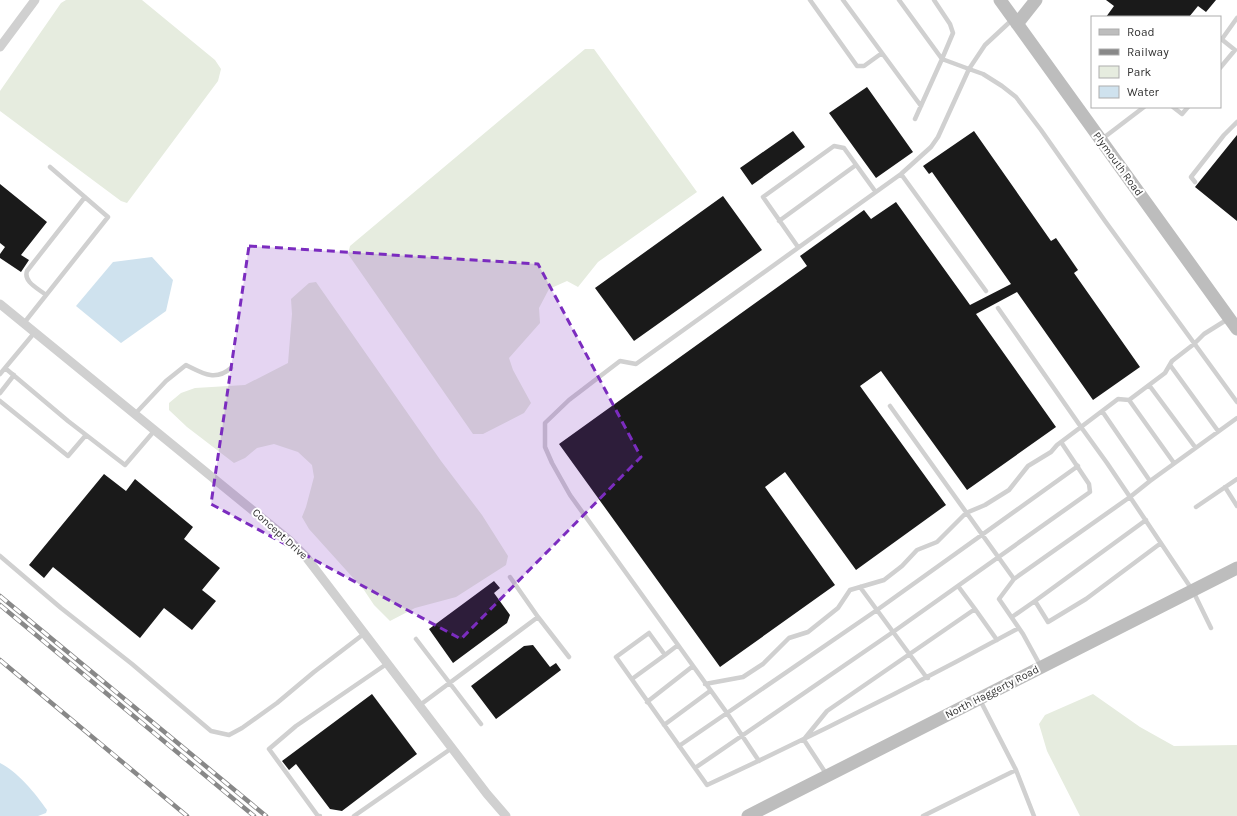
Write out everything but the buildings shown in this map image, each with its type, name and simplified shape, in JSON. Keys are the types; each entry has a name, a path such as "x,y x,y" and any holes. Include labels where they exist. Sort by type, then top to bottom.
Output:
{"street":[{"path":"0,46 35,0"},
{"name":"Plymouth Road","path":"1000,0 1233,324"},
{"path":"1015,21 1036,0"},
{"name":"Concept Drive","path":"0,304 289,540 306,557 506,816"},
{"name":"North Haggerty Road","path":"748,816 1237,568"}],"lane":[{"path":"810,0 857,66 864,66 882,53"},
{"path":"843,0 921,106"},
{"path":"899,0 942,58 983,74 1016,97 1237,402"},
{"path":"915,119 953,33 950,24 934,0"},
{"path":"1221,67 1235,50 1221,38 1237,18"},
{"path":"759,761 727,713 570,495 545,447 545,423 569,400 620,361 636,364 875,191 901,174 932,147 968,69 985,45 1015,21"},
{"path":"1101,140 1143,108"},
{"path":"1175,108 1182,114 1187,108"},
{"path":"1195,182 1191,176 1224,135 1237,122"},
{"path":"798,247 762,197 834,146 844,148 875,191"},
{"path":"779,221 856,165"},
{"path":"24,323 108,217 50,167"},
{"path":"901,174 986,291"},
{"path":"46,295 28,280 26,274 27,271 85,197"},
{"path":"998,308 1146,520 1193,591 1211,628"},
{"path":"705,684 743,677 763,664 789,638 808,632 838,608 850,590 884,580 902,566 917,550 937,542 966,513 985,505 1009,490 1028,466 1051,452 1061,442 1118,399 1129,400 1165,373 1172,361 1204,334 1233,324"},
{"path":"0,374 35,332"},
{"path":"135,414 166,381 186,365 207,375 219,375 226,373 231,368"},
{"path":"1170,365 1218,431"},
{"path":"5,368 125,465 155,430"},
{"path":"0,393 14,375"},
{"path":"1149,385 1196,447"},
{"path":"1129,400 1174,463"},
{"path":"0,401 68,456 86,435"},
{"path":"890,406 1014,579"},
{"path":"1102,411 1150,481"},
{"path":"1041,667 1020,628 999,599 1014,579 1130,497 1174,463 1237,418"},
{"path":"694,768 743,736 893,632 1090,492 1089,484 1061,442"},
{"path":"679,746 877,610 1078,466"},
{"path":"1196,507 1237,479"},
{"path":"1225,487 1237,506"},
{"path":"1012,617 1146,520"},
{"path":"1035,601 1048,622 1086,599 1161,543"},
{"path":"0,556 211,731 229,735 242,728 278,702 365,633"},
{"path":"510,577 538,617 569,657"},
{"path":"958,586 997,640"},
{"path":"860,587 927,678"},
{"path":"804,740 827,711 975,610"},
{"path":"420,705 538,617"},
{"path":"665,655 649,633 616,657 707,785 804,740 927,678 1020,628"},
{"path":"416,639 481,724"},
{"path":"632,679 678,645"},
{"path":"320,816 318,816 269,749 296,726 388,664"},
{"path":"647,702 693,666"},
{"path":"664,725 710,691"},
{"path":"979,699 1016,770 1034,816"},
{"path":"804,740 828,775"},
{"path":"354,816 452,748"},
{"path":"922,816 1016,770"}],"highlighted area":[{"path":"249,246 538,264 641,457 461,639 211,504"}],"green space":[{"path":"66,0 142,0 215,60 221,69 218,81 127,203 121,201 0,111 0,91 61,3"},
{"path":"585,49 594,49 697,192 598,262 578,287 567,281 549,289 539,308 540,323 509,358 513,370 531,403 524,413 483,434 473,434 348,254 350,246"},
{"path":"316,282 441,461 482,515 508,556 506,565 456,597 415,608 390,621 374,605 364,590 309,529 302,517 314,477 312,465 298,452 274,444 257,448 245,458 234,463 187,427 169,410 169,403 181,393 195,388 245,385 288,363 292,314 291,299 309,283"},
{"path":"1093,694 1140,727 1174,746 1237,745 1237,816 1080,816 1047,751 1039,724 1045,715"}],"water":[{"path":"152,257 173,280 166,311 121,343 76,306 113,262"},
{"path":"0,763 13,771 26,784 47,810 46,813 38,816 0,816"}],"railway":[{"path":"0,596 266,816"},
{"path":"0,605 254,816"},
{"path":"0,660 187,816"}]}
